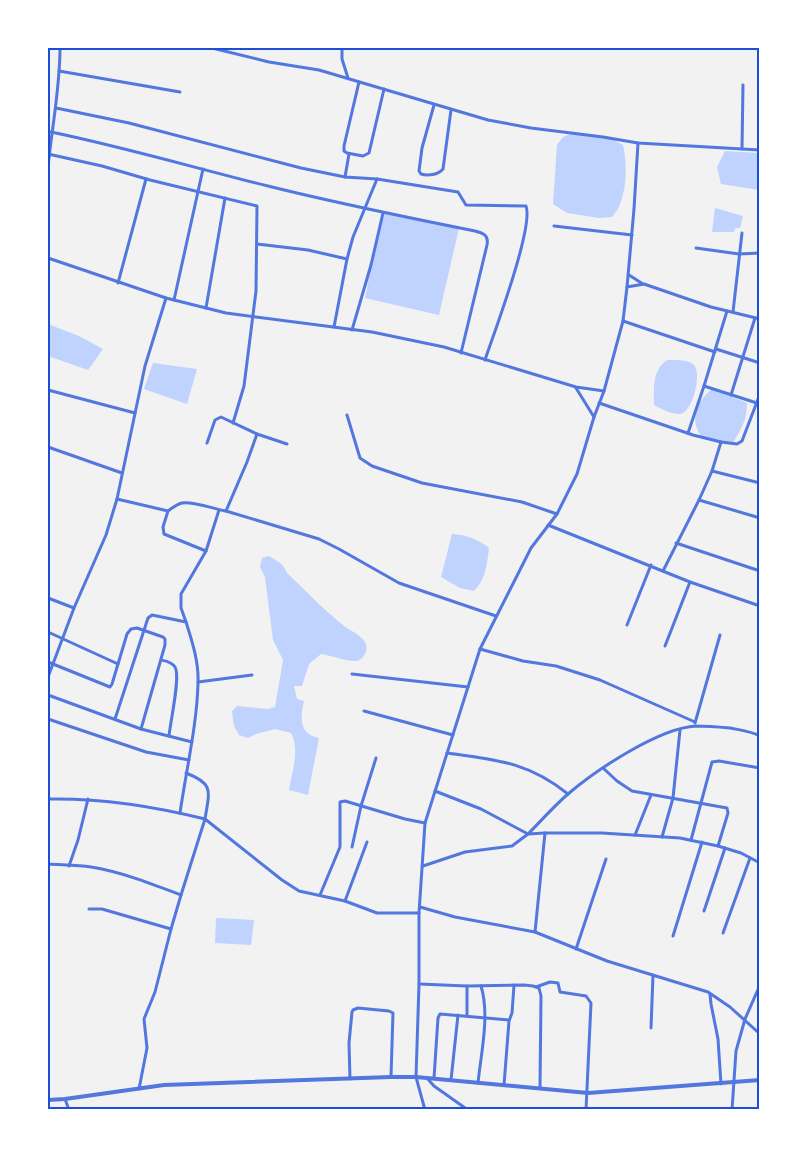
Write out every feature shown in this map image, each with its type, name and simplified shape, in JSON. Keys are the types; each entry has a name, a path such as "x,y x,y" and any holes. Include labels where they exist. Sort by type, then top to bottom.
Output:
{"street":[{"path":"48,167 48,154 56,108 60,48"},
{"path":"212,48 269,62 319,70 434,106 488,120 531,128 603,136 638,144 760,150"},
{"path":"342,48 342,59 349,79"},
{"path":"59,71 180,92"},
{"path":"358,82 344,146 344,151 349,154 363,156 369,153 384,89"},
{"path":"742,149 743,85"},
{"path":"434,106 422,148 419,171 421,174 433,174 443,169 451,110"},
{"path":"56,108 129,123 301,168 345,177 377,179 458,192 466,205 520,204 526,206 528,217 515,271 485,360"},
{"path":"51,132 112,144 203,169 365,209 475,231 487,237 461,353"},
{"path":"425,1110 416,1077 419,913 425,823 480,649 531,548 557,514 577,474 594,417 604,392 623,321 629,275 638,144"},
{"path":"48,154 258,206 256,291 244,386 233,423"},
{"path":"345,177 349,154"},
{"path":"174,300 203,169"},
{"path":"118,282 146,179"},
{"path":"334,327 346,259 356,226 377,179"},
{"path":"206,308 225,198"},
{"path":"352,330 371,265 383,212"},
{"path":"554,226 632,235"},
{"path":"732,312 742,233"},
{"path":"258,244 308,250 346,259"},
{"path":"696,248 739,254 760,253"},
{"path":"48,258 166,298 226,313 334,327 444,347 576,387 604,392"},
{"path":"629,275 644,284 727,311 760,319"},
{"path":"627,287 644,284"},
{"path":"48,677 62,637 106,536 117,500 145,366 166,298"},
{"path":"688,433 727,311"},
{"path":"731,395 755,318"},
{"path":"623,321 760,363"},
{"path":"704,386 758,404"},
{"path":"576,387 594,417"},
{"path":"48,390 135,413"},
{"path":"600,404 688,433 721,442 740,443 758,404 760,394"},
{"path":"347,415 360,458 372,466 422,483 522,502 557,514"},
{"path":"207,443 216,418 221,417 257,434 287,444"},
{"path":"226,511 257,434"},
{"path":"663,571 699,500 712,471 721,442"},
{"path":"48,447 122,473"},
{"path":"712,471 760,483"},
{"path":"117,500 168,511 183,503 226,511 318,539 399,583 496,616"},
{"path":"699,500 760,518"},
{"path":"180,813 192,742 198,682 193,646 181,608 181,594 206,551 219,510"},
{"path":"168,511 163,527 164,534 206,551"},
{"path":"548,525 690,582 760,606"},
{"path":"676,543 760,571"},
{"path":"627,625 651,565"},
{"path":"665,646 690,582"},
{"path":"48,598 74,608"},
{"path":"115,719 148,618 152,615 186,622"},
{"path":"48,662 107,687 112,684 129,631 135,628 165,639 161,660 141,729"},
{"path":"48,632 118,664"},
{"path":"695,724 720,635"},
{"path":"480,649 523,661 556,666 600,680 695,724 749,731 760,736"},
{"path":"161,660 170,663 177,672 169,736"},
{"path":"352,674 468,687"},
{"path":"198,682 252,675"},
{"path":"48,695 141,729 192,742"},
{"path":"364,710 453,736"},
{"path":"48,719 146,752 189,760"},
{"path":"423,866 465,852 512,846 528,834 568,794 603,768 623,755 657,738 695,724"},
{"path":"662,837 673,798 680,730"},
{"path":"447,753 497,760 524,767 547,778 568,794"},
{"path":"352,847 361,806 376,758"},
{"path":"691,840 714,761 760,768"},
{"path":"603,768 632,791 725,807 728,810 718,846"},
{"path":"139,1089 147,1048 144,1019 155,992 171,929 205,819 208,799 207,786 200,778 186,773"},
{"path":"435,791 480,809 528,834 635,835 691,840 726,848 760,863"},
{"path":"635,835 651,794"},
{"path":"48,798 109,800 205,819 293,888 345,901 377,913 419,913"},
{"path":"69,866 78,840 88,799"},
{"path":"320,895 340,847 340,802 345,801 425,823"},
{"path":"535,932 545,833"},
{"path":"345,901 367,842"},
{"path":"673,936 702,842"},
{"path":"704,911 726,848"},
{"path":"723,933 750,858"},
{"path":"576,948 606,859"},
{"path":"48,864 107,871 146,881 181,895"},
{"path":"420,907 454,917 535,932 621,966 710,994 745,1019 760,1034"},
{"path":"89,909 102,909 171,929"},
{"path":"652,1028 653,975"},
{"path":"419,984 536,987 550,982 558,983 559,990 562,993 586,996 591,1003 586,1110"},
{"path":"504,1085 514,985"},
{"path":"467,986 467,1016"},
{"path":"478,1083 484,1017 484,998 481,986"},
{"path":"732,1110 736,1051 745,1019 760,986"},
{"path":"536,987 541,996 540,1088"},
{"path":"710,994 718,1039 721,1084"},
{"path":"350,1079 349,1043 352,1012 358,1008 393,1013 392,1077"},
{"path":"434,1078 438,1018 442,1013 509,1020"},
{"path":"451,1080 458,1015"},
{"path":"48,1100 164,1085 392,1077 434,1078 588,1093 760,1080"},
{"path":"426,1078 434,1086 468,1110"},
{"path":"65,1099 68,1110"}],"water":[{"path":"571,134 610,138 623,145 626,163 625,183 621,202 612,217 599,218 567,213 553,204 557,145 563,137"},
{"path":"725,151 759,153 759,190 721,184 717,167"},
{"path":"715,208 743,216 740,228 735,228 734,232 712,232"},
{"path":"382,213 459,228 439,315 365,298"},
{"path":"48,324 79,336 103,349 88,370 48,356"},
{"path":"667,360 688,362 694,365 696,370 697,384 695,392 689,407 680,414 663,410 654,405 656,374"},
{"path":"153,363 197,369 187,404 144,389"},
{"path":"712,389 747,403 743,425 732,444 701,436 697,430 696,411 702,399"},
{"path":"452,534 472,538 489,548 487,565 481,581 474,591 460,588 441,577"},
{"path":"269,556 281,564 288,574 329,614 361,637 366,647 364,656 358,661 321,654 309,664 302,686 294,686 297,699 304,701 302,724 304,729 312,736 319,738 308,795 289,790 295,754 294,740 291,733 275,729 248,738 239,735 234,726 232,711 237,706 268,709 275,707 283,660 273,640 265,577 260,567 262,558"},
{"path":"216,918 254,920 251,945 215,943"}]}
